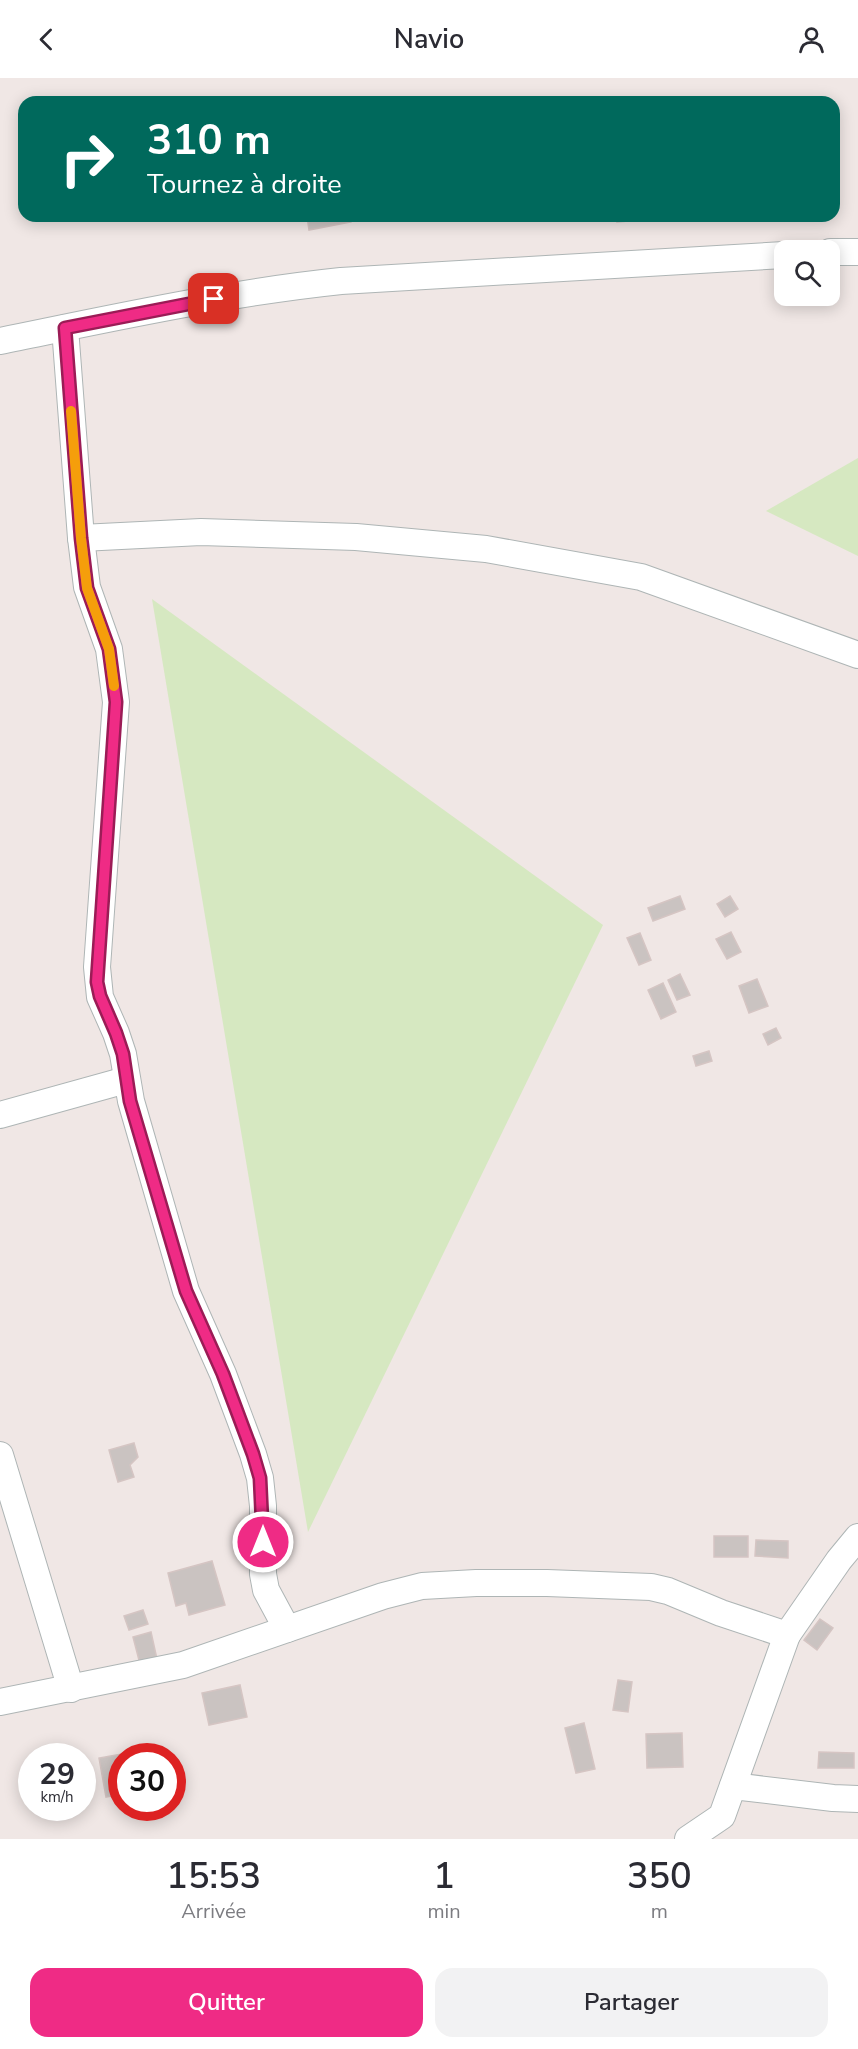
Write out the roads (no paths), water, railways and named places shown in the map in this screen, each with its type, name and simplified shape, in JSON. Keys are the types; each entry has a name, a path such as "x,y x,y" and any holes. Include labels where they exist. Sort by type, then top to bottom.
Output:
{"street":[{"path":"840,252 858,252"},
{"path":"0,341 194,302 294,286 341,281 774,256"},
{"path":"65,328 87,588 109,649 116,702 97,982 100,996 120,1044 130,1101 186,1291 223,1374 253,1454 260,1478 263,1506 262,1574 266,1590 287,1629"},
{"path":"81,538 201,532 356,537 486,549 641,578 858,655"},
{"path":"0,1115 126,1080"},
{"path":"0,1455 71,1689"},
{"path":"688,1839 718,1828 787,1635 839,1560 858,1537"},
{"path":"0,1702 183,1665 383,1596 422,1586 547,1583 651,1587 668,1591 721,1613 787,1635"},
{"path":"733,1786 858,1799"}]}
